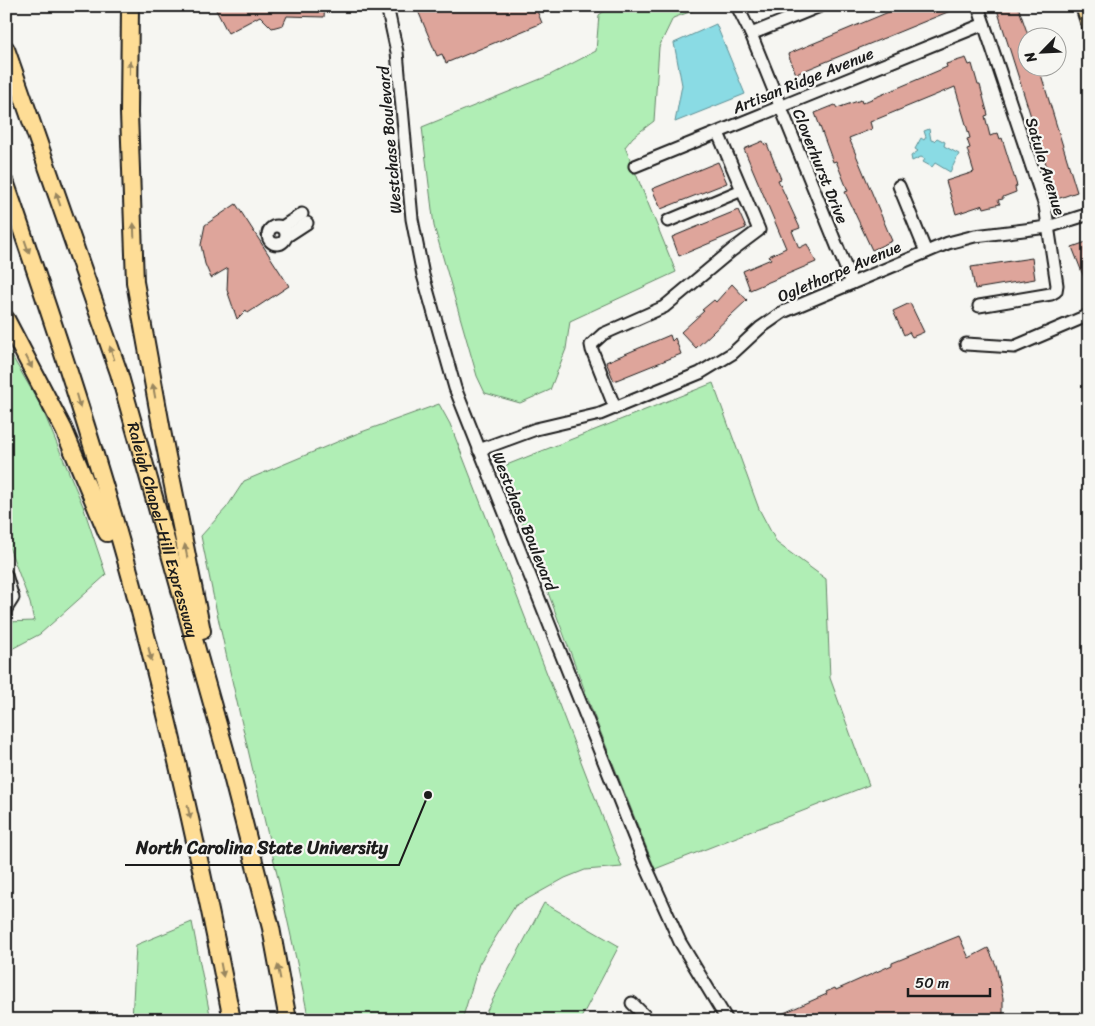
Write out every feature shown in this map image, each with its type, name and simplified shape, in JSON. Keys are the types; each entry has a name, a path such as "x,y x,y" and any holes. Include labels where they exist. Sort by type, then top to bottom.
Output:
{"highway":[{"path":"130,6 129,113 135,282 162,432 226,753"},
{"name":"Raleigh Chapel–Hill Expressway","path":"6,49 119,373 226,753 271,928 288,1020"},
{"path":"6,184 71,375 138,606 202,868 232,1020"},
{"path":"6,318 64,430 138,606"}],"main road":[{"path":"1083,6 1089,25"}],"street":[{"name":"Westchase Boulevard","path":"388,6 398,52 412,219 423,275 455,388 644,862 680,942 727,1020"},
{"name":"Cloverhurst Drive","path":"737,6 751,34 852,283"},
{"path":"751,34 820,6"},
{"name":"Satula Avenue","path":"978,6 1045,206 1056,291 1051,294 978,306"},
{"name":"Artisan Ridge Avenue","path":"636,166 779,106 984,24"},
{"path":"615,408 591,345 603,334 664,308 731,251 757,234 759,230 718,133"},
{"path":"899,186 926,252"},
{"path":"668,221 742,190"},
{"name":"Oglethorpe Avenue","path":"479,450 536,429 600,414 719,363 783,312 962,238 1048,227 1089,214"},
{"path":"284,232 304,218"},
{"path":"966,344 1014,347 1089,315"},
{"path":"6,609 13,598 7,582"},
{"path":"632,1003 649,1020"}],"green space":[{"path":"611,6 706,6 673,18 659,47 654,121 633,137 625,147 676,272 570,321 566,349 550,390 520,403 485,393 477,376 434,226 422,127 548,76 596,51 599,15"},
{"path":"6,346 41,406 83,506 106,575 40,634 6,652 6,622 34,621 30,603 6,539"},
{"path":"713,383 759,509 777,543 826,579 830,678 869,785 655,869 595,718 513,499 504,466"},
{"path":"439,404 450,424 622,867 585,870 565,878 515,906 479,964 462,1020 309,1020 213,597 201,536 227,507 244,481 356,434"},
{"path":"544,903 619,946 580,1020 482,1020"},
{"path":"192,922 211,1020 132,1020 136,945"}],"water":[{"path":"716,24 745,94 675,122 682,85 674,43"},
{"path":"929,129 931,140 934,141 937,138 945,142 944,146 959,154 950,172 935,163 932,167 923,162 925,159 921,157 912,161 911,156 918,151 915,149 921,138 924,140 926,137 924,131"}],"building":[{"path":"214,6 325,6 324,17 287,16 283,25 272,28 260,16 228,33"},
{"path":"416,6 535,6 542,23 446,63 442,54 437,56"},
{"path":"889,6 960,7 796,74 788,54 891,11"},
{"path":"996,6 1018,6 1026,28 1018,28 1018,76"},
{"path":"966,58 969,65 972,64 978,85 980,85 988,115 985,116 990,136 998,133 1000,139 1002,138 1017,186 1015,187 1016,192 998,200 1000,204 984,208 983,205 956,214 946,181 974,172 967,149 970,148 967,139 970,138 955,87 870,122 872,129 849,138 892,241 872,250 845,192 848,191 836,161 833,162 815,113 835,105 837,108 861,100 862,103 947,67 946,64"},
{"path":"1019,78 1042,78 1077,192 1057,199"},
{"path":"763,141 765,145 767,144 781,179 778,180 800,228 792,231 799,248 807,244 816,262 750,290 743,271 771,259 769,256 786,248 744,149"},
{"path":"718,162 727,183 661,209 652,189"},
{"path":"236,204 289,286 248,313 246,310 237,319 227,290 228,268 211,278 205,264 201,245 205,225"},
{"path":"738,210 746,228 679,256 672,237"},
{"path":"1089,241 1089,284 1087,285 1072,247"},
{"path":"1032,258 1035,279 975,289 971,267"},
{"path":"732,284 747,300 696,348 681,332 704,311 702,310 714,300 716,302"},
{"path":"910,303 924,332 912,337 909,332 904,335 893,311"},
{"path":"670,335 672,341 675,338 681,354 614,381 606,362"},
{"path":"959,936 969,958 988,948 996,965 1003,998 1003,1014 994,1015 996,1020 768,1020 827,994 826,992 835,988 836,990 892,965 892,963"}],"place":[{"name":"North Carolina State University","path":"428,795"}]}
